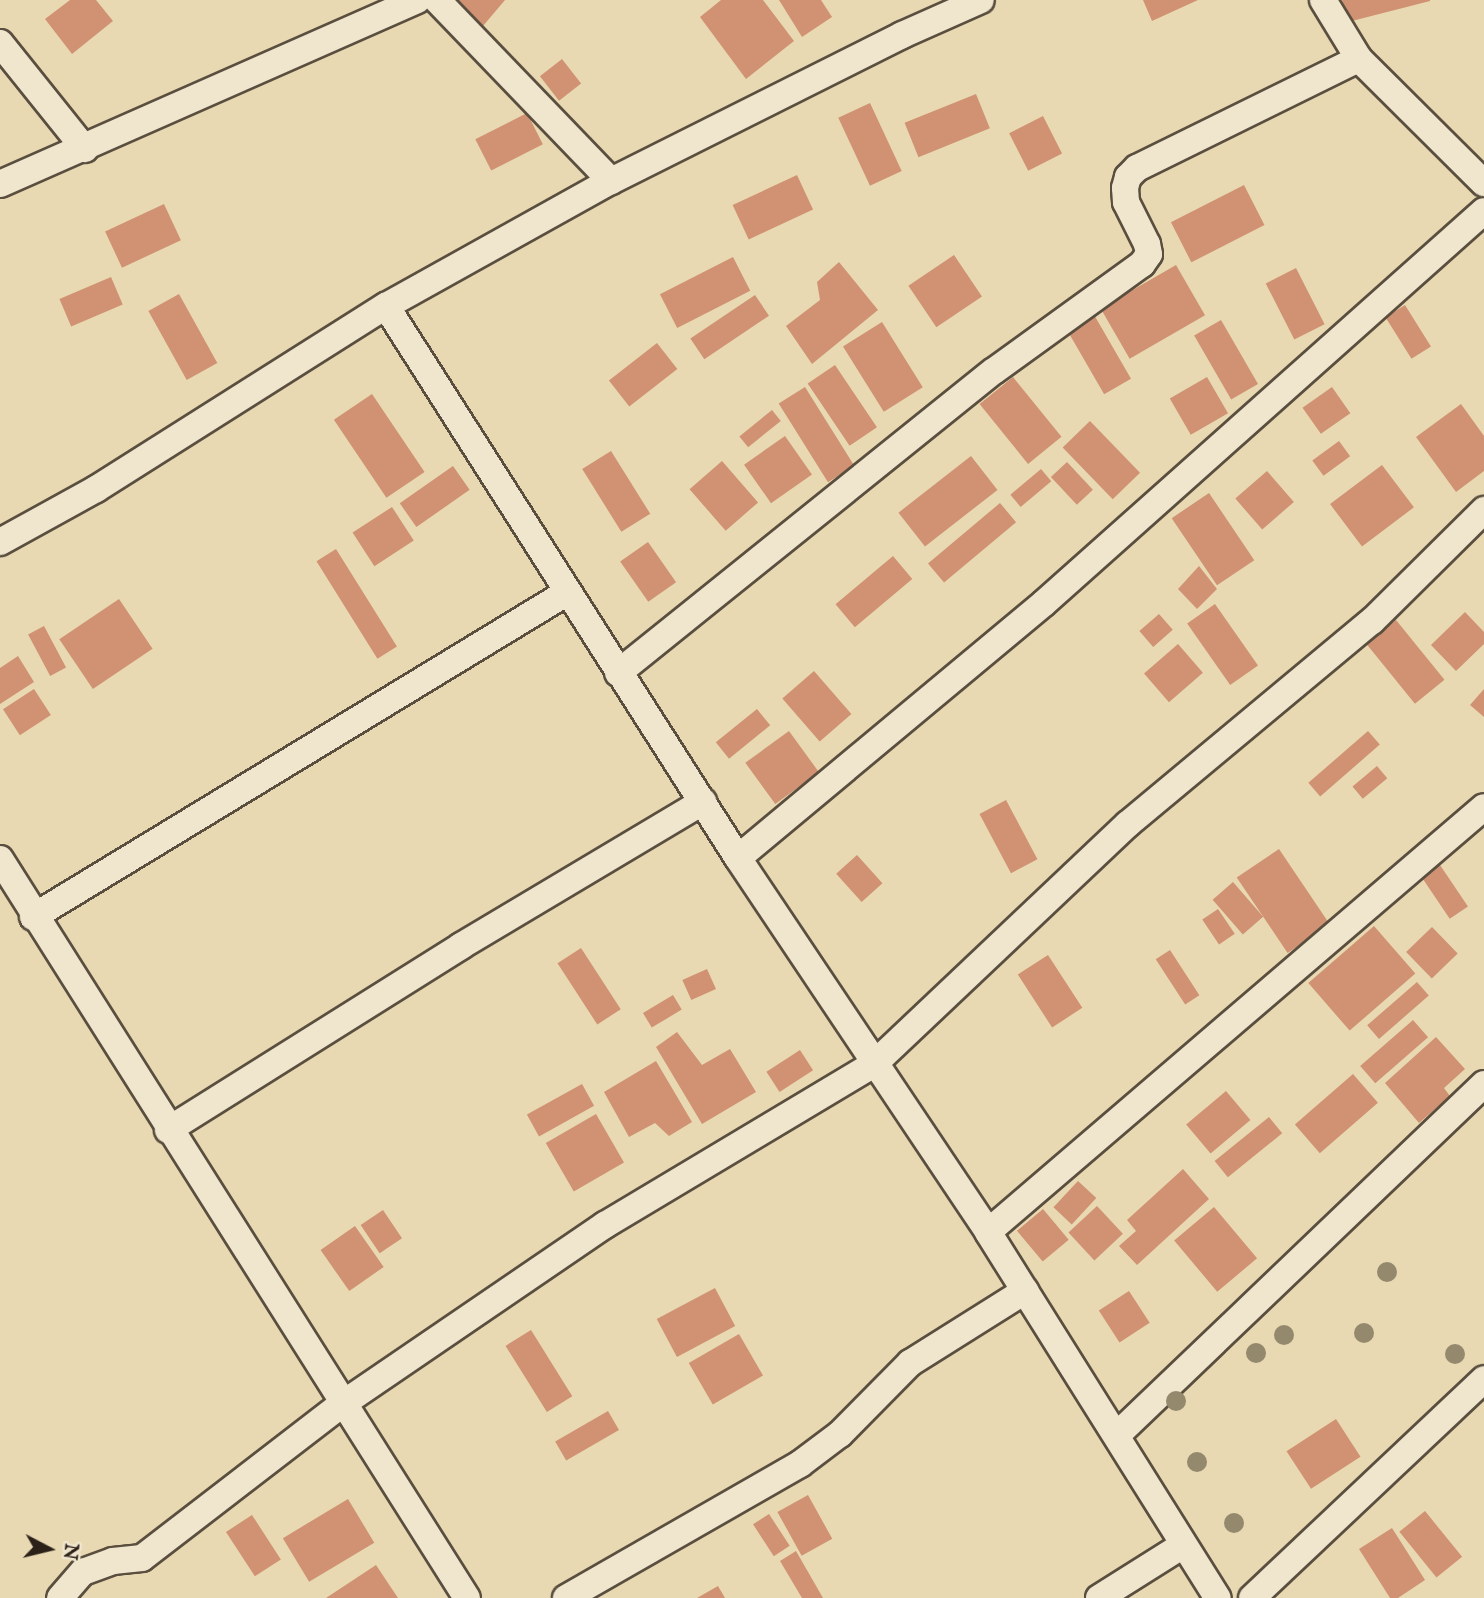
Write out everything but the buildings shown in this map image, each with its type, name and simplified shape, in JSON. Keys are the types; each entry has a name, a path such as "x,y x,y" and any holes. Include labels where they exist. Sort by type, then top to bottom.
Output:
{"street":[{"path":"0,184 85,149 417,0"},
{"path":"438,0 611,181"},
{"path":"0,542 96,489 386,306 611,181 902,35 981,0"},
{"path":"1323,0 1359,59 1484,183"},
{"path":"0,43 85,149"},
{"path":"618,673 994,371 1142,264 1149,254 1147,244 1126,202 1125,188 1128,177 1137,168 1359,59"},
{"path":"738,858 1044,603 1484,211"},
{"path":"386,306 566,593 738,858 988,1232 1218,1598"},
{"path":"60,1598 83,1572 113,1561 142,1558 341,1405 605,1224 874,1064 1128,824 1372,621 1484,510"},
{"path":"33,917 566,593"},
{"path":"168,1130 461,946 703,802"},
{"path":"988,1232 1484,807"},
{"path":"0,859 33,917 341,1405 467,1598"},
{"path":"1117,1435 1484,1084"},
{"path":"566,1598 800,1464 840,1434 910,1363 1025,1291"},
{"path":"1252,1598 1484,1379"},
{"path":"1099,1598 1183,1545"}]}
